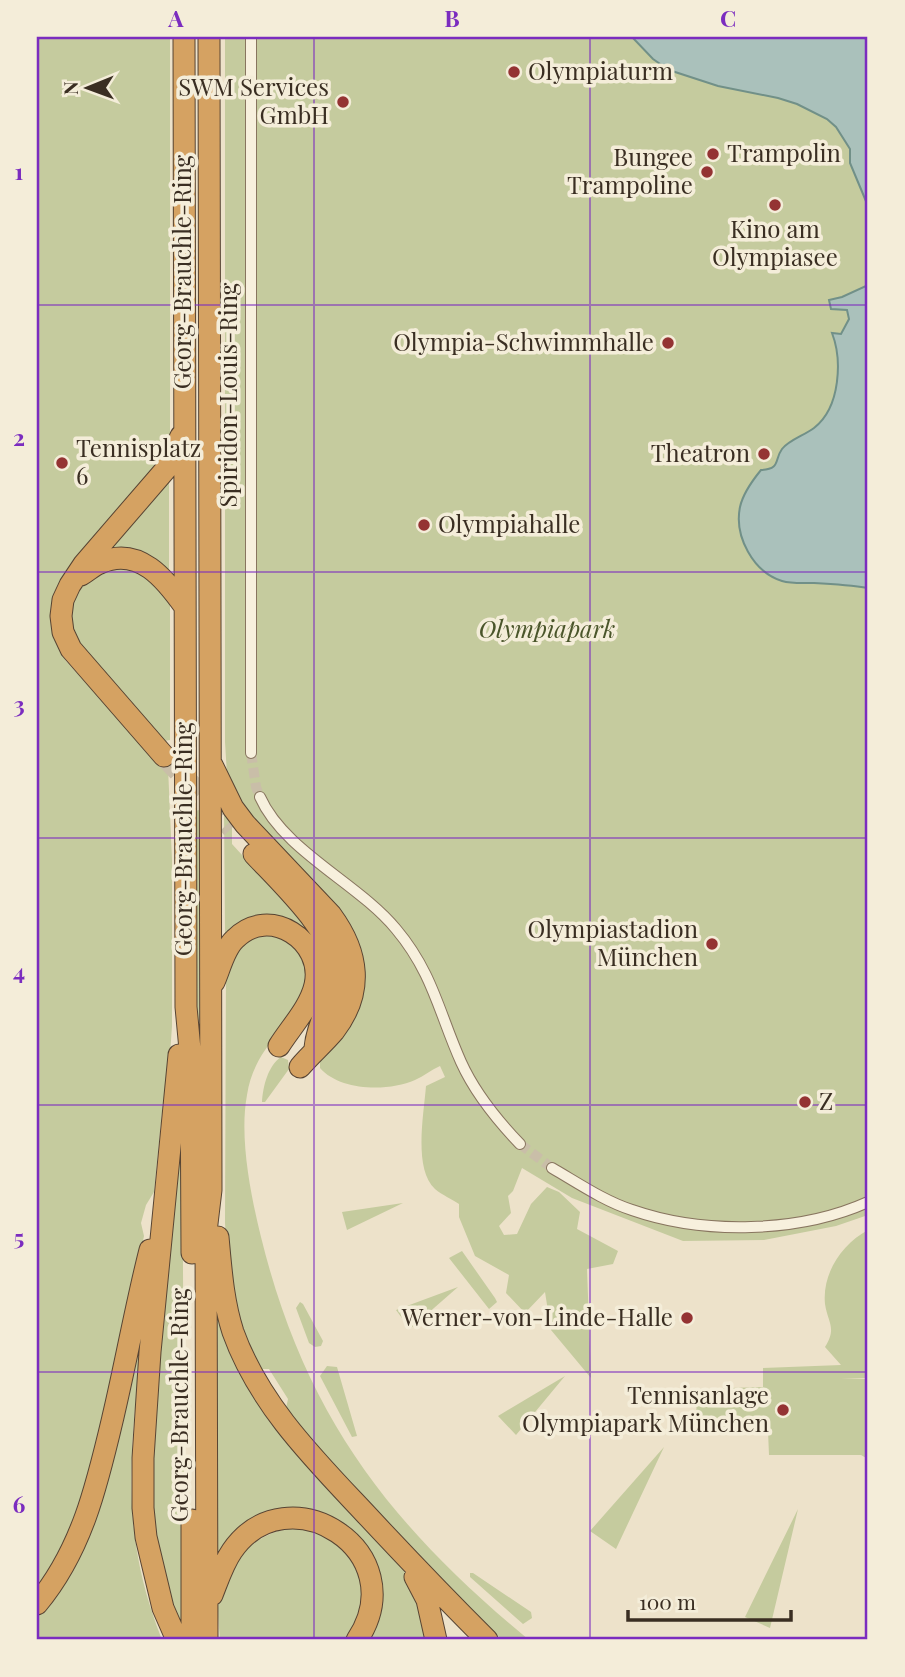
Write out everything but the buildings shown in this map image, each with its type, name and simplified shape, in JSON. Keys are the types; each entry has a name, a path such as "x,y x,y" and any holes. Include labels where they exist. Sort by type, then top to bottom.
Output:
{"highway":[{"name":"Georg-Brauchle-Ring","path":"184,37 186,1007 191,1060 192,1640"},
{"name":"Georg-Brauchle-Ring","path":"207,1640 206,1232 211,1190 209,37"},
{"path":"164,756 71,649 61,616 63,600 83,564 166,469 185,427"},
{"path":"76,577 99,563 125,559 139,562 153,568 166,579 185,607"},
{"path":"210,761 233,808 331,915 348,942 355,968 353,993 340,1023 300,1067"},
{"path":"232,828 326,935 337,973 314,1050"},
{"path":"211,991 232,942 245,931 259,926 273,926 298,936 306,943 316,963 316,984 309,1002 279,1045 328,1003"},
{"path":"177,1640 163,1608 146,1537 143,1458 178,1061 186,1007"},
{"path":"211,1190 226,1305 234,1333 259,1386 311,1456 487,1640"},
{"path":"37,1604 66,1562 91,1504 121,1385 152,1239 164,1216"},
{"path":"207,1610 221,1571 233,1550 245,1537 274,1521 291,1518 310,1520 326,1525 349,1539 365,1562 370,1577 370,1609 366,1624 357,1640"},
{"path":"401,1552 427,1600 436,1640"}],"street":[{"name":"Spiridon-Louis-Ring","path":"251,37 251,753"},
{"path":"260,797 266,811 292,841 361,896 395,928 419,961 430,982 461,1062 481,1099 520,1144"},
{"path":"552,1168 594,1193 632,1210 707,1226 773,1226 829,1215 868,1202"}],"green space":[{"path":"37,37 170,37 170,443 163,461 54,596 52,614 55,638 66,661 162,767 168,767 172,860 172,1026 168,1083 163,1102 154,1192 146,1205 141,1223 144,1236 104,1424 72,1538 37,1592"},
{"name":"Olympiapark","path":"225,37 868,37 868,1215 836,1226 764,1240 683,1241 572,1198 522,1168 513,1191 508,1196 511,1213 499,1226 504,1235 517,1234 531,1204 547,1187 559,1192 580,1212 577,1229 618,1251 613,1264 587,1269 591,1378 551,1330 545,1292 525,1313 506,1293 509,1275 475,1256 459,1217 459,1204 435,1189 428,1180 422,1155 426,1086 445,1077 440,1066 404,1084 378,1088 339,1081 320,1068 320,1056 358,996 239,801 227,775"},
{"path":"169,480 169,573 101,556"},
{"path":"125,565 162,586 170,604 170,740 164,741 108,682 73,631 70,617 72,606 86,577"},
{"path":"224,806 232,815 232,844 309,928 322,947 307,937 225,935"},
{"path":"199,810 201,1640 198,1640 195,811"},
{"path":"278,932 312,964 296,1010 268,1045 255,1069 247,1095 244,1130 253,1204 279,1301 302,1359 328,1413 359,1462 395,1509 435,1554 529,1640 502,1640 409,1549 285,1413 288,1399 269,1369 258,1369 243,1337 229,1287 225,1223 226,965 244,938"},
{"path":"281,1057 288,1060 289,1069 265,1102 262,1102 267,1077"},
{"path":"182,1087 185,1639 169,1602 158,1563 151,1483 155,1400"},
{"path":"403,1203 347,1230 342,1212"},
{"name":"Tennisanlage Olympiapark München","path":"868,1230 868,1378 841,1379 868,1379 868,1459 861,1455 769,1455 768,1431 697,1431 696,1389 763,1387 763,1368 841,1365 825,1347 831,1330 825,1304 827,1281 842,1251"},
{"path":"462,1251 497,1302 489,1309 449,1258"},
{"path":"148,1274 138,1408 135,1408 132,1498 137,1553 151,1610 162,1640 37,1640 37,1609 66,1570"},
{"path":"216,1280 227,1335 401,1566 412,1584 431,1640 363,1640 374,1614 350,1534 275,1517 216,1577"},
{"path":"458,1287 410,1329 396,1310"},
{"path":"300,1302 323,1341 321,1346 315,1347 309,1343 296,1308"},
{"path":"327,1366 337,1367 357,1436 352,1437 320,1376"},
{"path":"565,1376 516,1435 498,1416"},
{"path":"664,1447 616,1549 590,1531"},
{"path":"798,1509 770,1628 745,1617"},
{"path":"294,1528 322,1536 334,1543 353,1563 359,1575 362,1605 347,1640 220,1640 220,1592 238,1557 257,1541 281,1530"},
{"path":"470,1573 531,1612 532,1618 523,1624 470,1577"}],"water":[{"path":"632,37 864,37 868,42 868,206 850,163 850,149 836,127 827,119 778,98 718,86 669,70 653,59"},
{"path":"868,285 868,588 782,581 762,570 748,552 740,530 741,502 761,470 772,468 785,446 814,428 830,408 838,369 832,333 841,334 849,319 847,310 831,309 829,300"}],"tunnel":[{"path":"251,753 260,797"},
{"path":"164,756 232,828"},
{"path":"520,1144 552,1168"}],"place":[{"name":"Olympiaturm","path":"514,72"},
{"name":"SWM Services GmbH","path":"343,102"},
{"name":"Trampolin","path":"713,154"},
{"name":"Bungee Trampoline","path":"707,172"},
{"name":"Kino am Olympiasee","path":"775,205"},
{"name":"Olympia-Schwimmhalle","path":"668,343"},
{"name":"Theatron","path":"764,454"},
{"name":"Tennisplatz 6","path":"62,463"},
{"name":"Olympiahalle","path":"424,525"},
{"name":"Olympiastadion München","path":"712,944"},
{"name":"Z","path":"805,1102"},
{"name":"Werner-von-Linde-Halle","path":"687,1318"},
{"name":"Tennisanlage Olympiapark München","path":"783,1410"}]}
